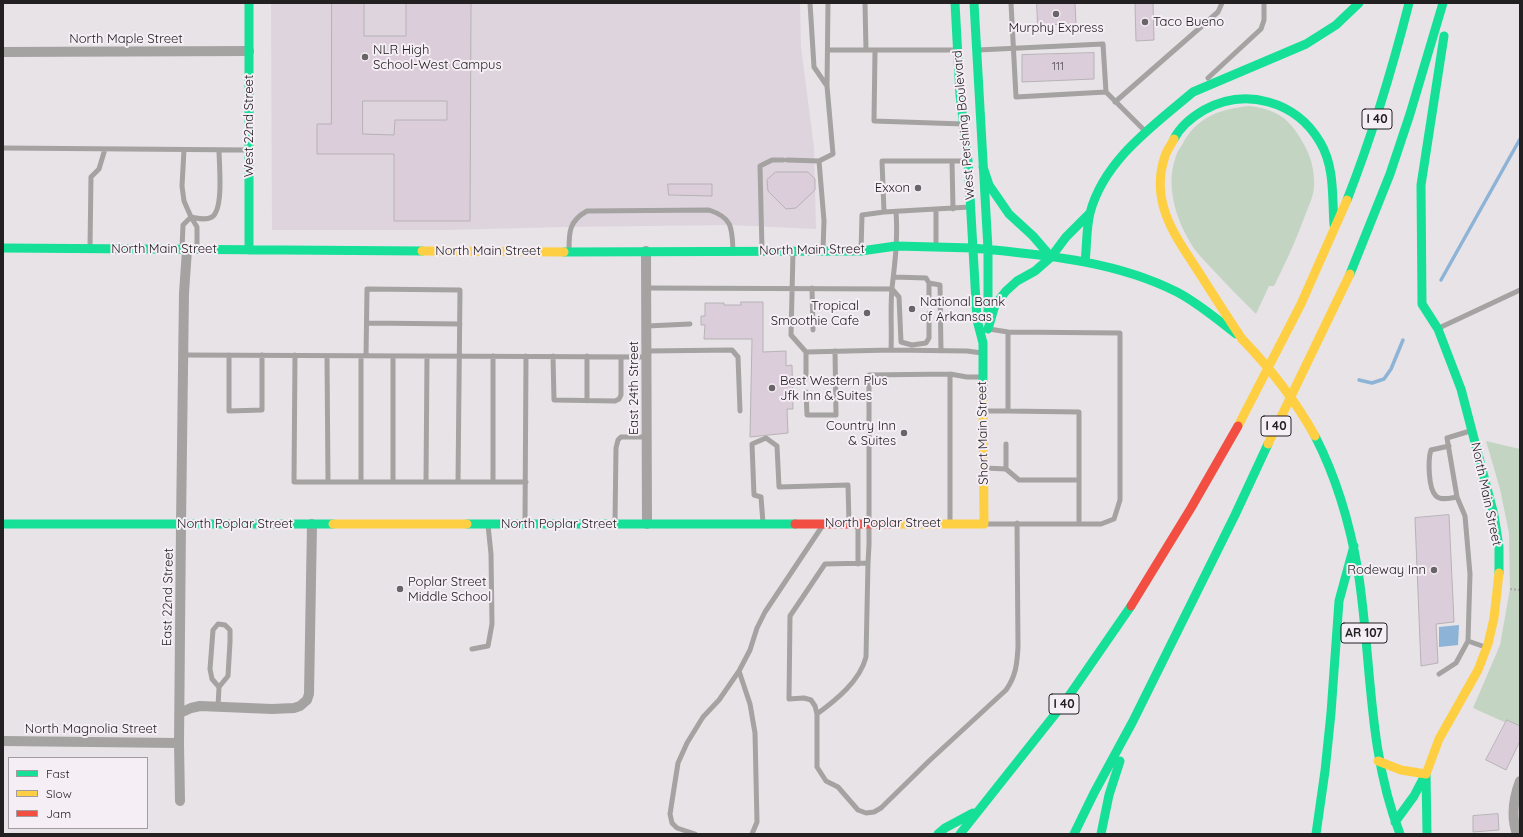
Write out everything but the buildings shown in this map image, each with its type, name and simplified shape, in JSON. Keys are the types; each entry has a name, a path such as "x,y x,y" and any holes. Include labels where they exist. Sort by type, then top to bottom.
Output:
{"main road":[{"name":"West 22nd Street","path":"249,3 249,250"},
{"name":"West Pershing Boulevard","path":"955,3 960,95 968,161 978,320 983,343"},
{"name":"West Pershing Boulevard","path":"974,3 984,167 988,329"},
{"path":"1085,262 1090,214 1099,190 1112,168 1130,148 1192,92 1306,44 1336,25 1359,3"},
{"name":"I 40","path":"960,834 976,811 1063,704 1103,647 1157,566 1182,525 1248,407 1305,297 1361,164 1384,98 1409,3"},
{"name":"I 40","path":"1074,834 1094,793 1133,721 1235,515 1348,278 1392,166 1413,106 1443,3"},
{"name":"North Main Street","path":"1426,774 1439,739 1478,670 1486,647 1496,606 1499,574 1499,547 1494,515 1461,389 1438,329 1422,304 1420,216 1421,186 1449,3"},
{"path":"1242,339 1180,244 1167,220 1163,208 1160,181 1163,163 1173,138 1183,125 1198,112 1229,99 1256,98 1273,102 1297,115 1316,134 1327,156 1330,169 1334,231"},
{"path":"984,167 989,185 1009,214 1033,236 1051,257"},
{"path":"983,343 996,305 1006,292 1017,281 1035,271 1051,257 1066,237 1090,214"},
{"name":"North Main Street","path":"3,248 733,252 861,251 896,246 973,248 987,245 1085,262 1121,271 1178,293 1209,313 1242,339"},
{"name":"AR 107","path":"1242,339 1277,377 1302,412 1332,472 1346,512 1354,546 1358,573 1378,761 1395,822 1400,834"},
{"name":"Short Main Street","path":"983,343 984,524"},
{"name":"North Poplar Street","path":"3,524 984,524"},
{"path":"1316,834 1331,713 1339,601 1354,546"},
{"path":"1101,834 1109,795 1133,721"},
{"path":"1378,761 1404,771 1426,774"},
{"path":"1395,822 1414,796 1426,774"},
{"path":"1426,774 1427,834"},
{"path":"938,834 944,828 976,811"}],"street":[{"name":"North Maple Street","path":"3,52 249,51"},
{"name":"East 22nd Street","path":"180,801 179,743 184,293 189,250"},
{"name":"East 24th Street","path":"646,251 647,524"},
{"path":"180,713 200,706 272,709 294,708 300,706 307,700 309,694 312,524"},
{"name":"North Magnolia Street","path":"3,741 179,743"},
{"path":"1517,834 1514,820 1514,807 1520,781"}],"lane":[{"path":"810,3 814,67 827,86"},
{"path":"762,251 760,166 772,160 819,161 833,154 827,86 828,3"},
{"path":"865,3 866,50"},
{"path":"1011,3 1016,97 1106,92"},
{"path":"1115,102 1218,12 1222,3"},
{"path":"1192,92 1262,29 1264,20 1264,3"},
{"path":"976,50 1014,47 1103,44 1106,92 1147,133"},
{"path":"828,50 957,50"},
{"path":"875,51 874,121 964,124"},
{"path":"3,148 250,150"},
{"path":"90,249 91,177 99,169 105,149"},
{"path":"184,150 182,186 184,201 197,227 189,250"},
{"path":"191,217 204,220 211,218 216,213 219,198 219,150"},
{"path":"819,161 824,221 822,233 823,251"},
{"path":"884,212 882,161 968,161"},
{"path":"952,162 953,209"},
{"path":"861,251 862,214 971,207"},
{"path":"569,252 569,234 571,228 580,215 587,211 709,210 718,213 728,221 732,229 733,252"},
{"path":"936,210 936,247"},
{"path":"891,350 892,289 897,227 896,212"},
{"path":"189,250 183,225 191,217"},
{"path":"793,251 791,335 806,352 806,378"},
{"path":"894,277 926,278 930,283 940,285 941,351"},
{"path":"929,303 930,283"},
{"path":"361,482 367,288 460,290 458,482"},
{"path":"646,288 892,289 899,297 900,342 912,345 926,343 929,338 928,312"},
{"path":"812,288 813,330"},
{"path":"1438,329 1520,290"},
{"path":"367,324 460,324"},
{"path":"647,326 690,324"},
{"path":"988,329 1008,332 1008,411"},
{"name":"North Poplar Street","path":"984,524 1101,524 1114,519 1120,500 1120,333 1008,332"},
{"path":"184,355 621,357 647,354 732,350 738,357 740,411"},
{"path":"806,352 891,350 983,353"},
{"path":"806,392 807,415 836,415 835,351"},
{"path":"229,355 229,411 262,410 262,355"},
{"path":"295,356 294,482 526,482"},
{"path":"327,356 328,482"},
{"path":"393,356 393,482"},
{"path":"426,482 427,356"},
{"path":"493,356 493,482"},
{"path":"525,524 526,356"},
{"path":"553,356 554,400 587,401 615,401 620,399 621,357"},
{"path":"587,356 587,401"},
{"path":"950,374 950,524"},
{"path":"817,714 840,697 864,666 866,657 869,555 870,375 950,374 967,377 983,377"},
{"path":"983,411 1079,412 1079,523"},
{"path":"1439,674 1456,663 1468,640 1470,574 1465,516 1457,497 1447,438 1472,430"},
{"path":"615,524 616,448 618,440 621,437 647,436"},
{"path":"763,524 761,497 754,495 752,444 766,438 777,446 779,487 848,485 858,564"},
{"path":"1006,444 1006,469"},
{"path":"1449,446 1431,450 1429,456 1432,490 1436,496 1441,498 1457,497"},
{"path":"984,468 1006,469 1019,480 1079,480"},
{"path":"472,649 488,646 492,624 491,554 488,524"},
{"path":"695,834 677,828 672,823 670,814 678,763 687,743 703,717 719,700 739,671 750,650 757,628 765,612 825,524"},
{"path":"868,563 825,564 790,616 789,699 804,698 811,700 816,706 817,767 826,780 838,787 858,810 866,813 874,812 881,808 929,761 1006,690 1013,680 1017,664 1018,647 1017,524"},
{"path":"218,707 219,687 228,676 230,630 225,625 218,624 213,630 210,669 212,679 219,687"},
{"path":"1468,640 1486,647"},
{"path":"739,671 750,704 755,733 757,822 752,834"}],"path":[{"path":"1510,589 1520,590"}],"shaded area":[{"path":"271,3 800,3 801,47 814,148 816,229 731,225 446,230 272,230"}],"green space":[{"path":"1249,106 1272,111 1284,118 1289,123 1299,136 1308,152 1312,163 1314,181 1312,198 1299,232 1274,286 1269,286 1256,314 1196,251 1179,219 1175,207 1172,183 1172,171 1176,155 1194,128 1202,121 1219,112"},
{"path":"1486,441 1520,449 1520,729 1473,708 1500,645 1510,589 1509,533 1500,489"}],"water":[{"path":"1459,625 1458,645 1439,647 1439,627"}],"waterway":[{"path":"1441,280 1520,139"},
{"path":"1359,380 1372,383 1384,379 1391,369 1403,340"}],"traffic: fast":[{"path":"249,3 249,250"},
{"path":"955,3 960,95 968,161 977,320 983,343 983,393"},
{"path":"974,3 988,249 988,320"},
{"path":"1193,92 1306,44 1336,25 1359,3"},
{"path":"1347,200 1381,103 1409,3"},
{"path":"1350,274 1390,174 1410,114 1443,3"},
{"path":"1422,304 1421,185 1444,36"},
{"path":"1085,262 1090,213 1097,194 1106,177 1118,160 1132,145 1193,92"},
{"path":"1174,139 1183,126 1191,119 1204,110 1220,103 1252,99 1268,102 1284,108 1298,116 1310,128 1325,152 1332,182 1334,225"},
{"path":"983,167 989,185 1009,214 1033,236 1051,257"},
{"path":"988,329 995,305 1006,291 1017,281 1035,271 1051,257 1066,237 1089,214"},
{"path":"564,252 861,251 896,246 973,248"},
{"path":"3,248 422,251"},
{"path":"973,248 1025,253 1077,261 1103,266 1153,281 1185,296 1236,334"},
{"path":"1422,304 1438,329 1461,389 1494,515 1499,547 1499,573"},
{"path":"1315,436 1330,469 1342,502 1355,553 1381,770 1389,802 1400,834"},
{"path":"1074,834 1094,793 1133,721 1235,515 1268,444"},
{"path":"3,524 333,524"},
{"path":"467,524 795,524"},
{"path":"1316,834 1331,713 1339,601 1354,546"},
{"path":"960,834 1064,703 1131,606"},
{"path":"1101,834 1109,795 1120,761"},
{"path":"1426,774 1427,834"},
{"path":"1395,822 1414,796 1425,775"},
{"path":"938,834 945,828 973,813"}],"traffic: slow":[{"path":"1174,139 1166,154 1161,173 1160,189 1168,219 1182,247 1242,339"},
{"path":"1238,426 1301,304 1347,200"},
{"path":"422,251 564,252"},
{"path":"1268,444 1350,274"},
{"path":"1242,339 1282,385 1315,436"},
{"path":"894,524 984,524 983,393"},
{"path":"333,524 467,524"},
{"path":"1378,761 1401,770 1426,774 1439,739 1478,670 1488,644 1494,618 1499,573"}],"traffic: jam":[{"path":"1131,606 1191,508 1238,426"},
{"path":"795,524 894,524"}],"place":[{"name":"Murphy Express","path":"1056,14"},
{"name":"Taco Bueno","path":"1145,22"},
{"name":"NLR High School-West Campus","path":"365,57"},
{"name":"Exxon","path":"918,188"},
{"name":"National Bank of Arkansas","path":"912,309"},
{"name":"Tropical Smoothie Cafe","path":"867,313"},
{"name":"Best Western Plus Jfk Inn & Suites","path":"772,388"},
{"name":"Country Inn & Suites","path":"904,433"},
{"name":"Rodeway Inn","path":"1434,570"},
{"name":"Poplar Street Middle School","path":"400,589"}]}
